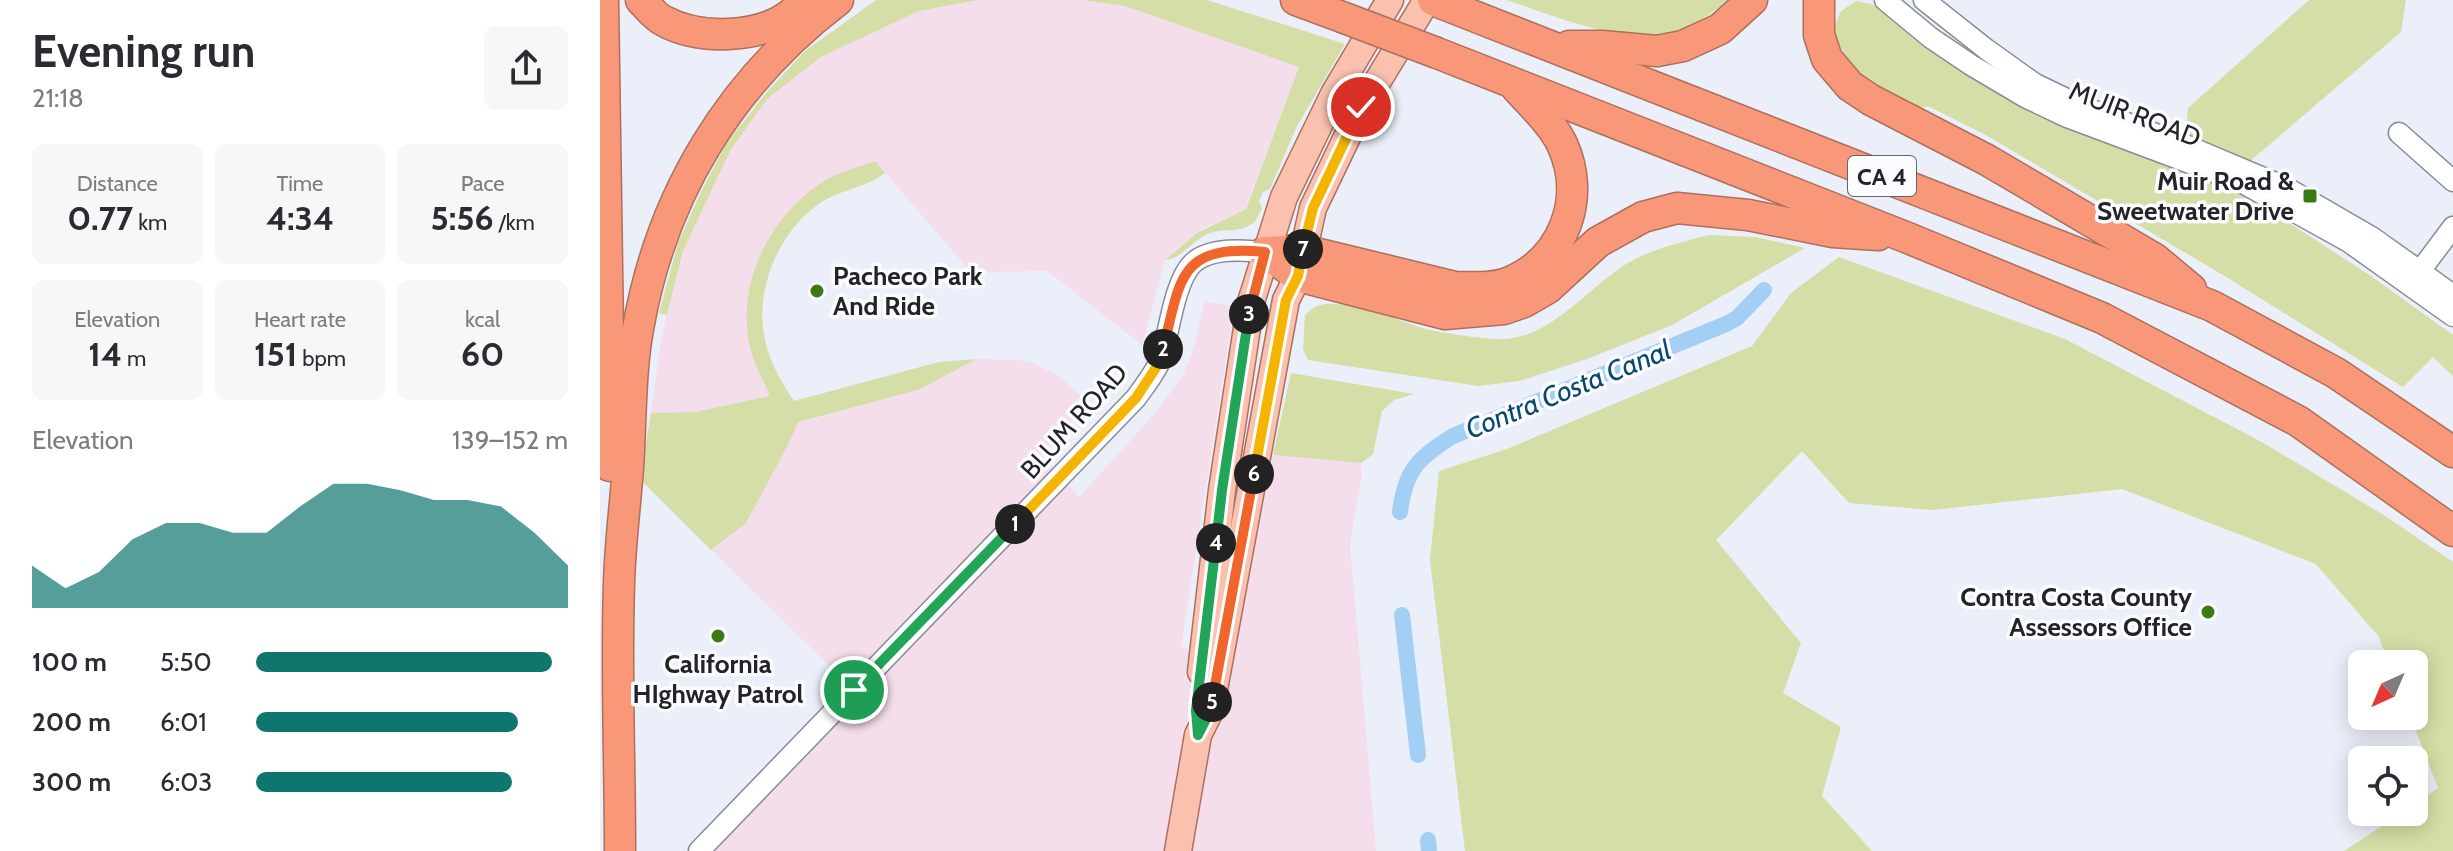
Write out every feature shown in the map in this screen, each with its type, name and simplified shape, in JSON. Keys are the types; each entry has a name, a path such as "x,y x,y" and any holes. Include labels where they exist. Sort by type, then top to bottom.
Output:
{"highway":[{"path":"603,0 611,555 619,582"},
{"path":"641,0 661,20 686,31 724,35 758,30 790,15 804,0"},
{"path":"620,851 619,582 637,330 656,252 684,183 708,139 735,100 793,38 838,0"},
{"name":"CA 4","path":"1296,0 1908,238 2102,318 2298,421 2453,531"},
{"name":"CA 4","path":"1430,0 2212,306 2336,373 2453,452"},
{"path":"1551,46 1602,46 1657,51 1683,46 1720,29 1752,0"},
{"path":"1819,0 1819,35 1827,59 1850,86 1987,160 2155,259 2212,306"},
{"path":"1300,263 1479,288 1507,284 1534,269 1555,248 1569,218 1573,201 1571,171 1561,142 1512,83"},
{"path":"1265,252 1445,314 1504,309 1524,302 1548,288 1598,242 1643,217 1677,208 1748,215 1833,232 1908,238"}],"main road":[{"path":"1178,851 1198,735 1196,710 1222,490 1251,302 1284,197 1328,107 1390,0"},
{"path":"1198,735 1210,711 1286,300 1300,263 1313,208 1360,110 1430,0"}],"street":[{"name":"MUIR ROAD","path":"1885,0 1931,38 2025,97 2067,117 2243,183 2349,242 2453,316"},
{"name":"MUIR ROAD","path":"1924,0 2035,84 2079,105 2285,187 2373,238 2453,295"},
{"path":"2399,133 2453,181"},
{"path":"2420,271 2453,227"},
{"path":"2349,242 2401,271 2420,271"},
{"name":"BLUM ROAD","path":"700,851 1136,398 1161,360 1179,287 1194,262 1213,253 1238,250 1265,252"},
{"path":"2420,271 2433,291 2453,306"}],"shaded area":[{"path":"978,0 1083,0 1125,6 1299,67 1245,209 1197,232 1165,260 1142,345 1047,271 971,272 875,161 775,231 751,352 771,396 695,412 651,413 662,334 683,251 731,149 767,99 821,57 919,11"},
{"path":"1205,301 1234,307 1181,647 1228,661 1273,455 1361,463 1362,475 1350,544 1376,851 699,851 854,690 711,550 746,523 798,422 918,390 977,359 1033,363 1058,375 1088,403 1040,455 1079,497 1158,410 1184,373"}],"green space":[{"path":"876,0 978,0 919,11 821,57 767,99 731,149 683,251 667,315 659,313 678,243 726,144 766,93 805,51"},
{"path":"1083,0 1207,0 1345,44 1296,128 1270,189 1263,192 1259,201 1262,208 1252,224 1207,234 1178,255 1165,260 1197,233 1246,209 1299,67 1125,6"},
{"path":"1506,0 1729,0 1687,27 1642,35 1595,28"},
{"path":"2309,0 2406,0 2401,32 2242,168 2185,145 2188,108"},
{"path":"1856,1 1875,5 1956,65 2244,194 2368,274 2453,335 2453,376 2433,357 2403,387 2223,275 1984,134 1928,106 1916,110 1875,88 1848,60 1833,30 1841,11"},
{"path":"875,161 885,173 819,204 794,228 775,258 762,311 765,338 778,376 794,401 939,362 977,359 918,390 798,422 746,523 711,550 640,479 651,413 695,412 770,396 751,351 747,326 752,278 760,255 772,233 804,196 830,178"},
{"path":"1709,235 1755,237 1805,248 1672,325 1587,359 1519,381 1478,386 1308,360 1303,349 1305,315 1318,306 1330,304 1358,308 1443,332 1498,339 1522,336 1553,321 1633,260"},
{"path":"1839,257 2065,339 2260,441 2382,514 2453,562 2453,851 2344,851 2382,826 2428,826 2428,795 2438,788 2428,762 2428,746 2422,746 2415,730 2428,730 2428,650 2384,650 2379,637 2316,564 2122,489 1932,510 1849,503 1802,451 1716,540 1801,643 1783,693 1841,727 1822,796 1872,851 1465,851 1430,560 1439,471 1507,449 1752,346 1791,293"},
{"path":"1291,373 1414,394 1394,400 1382,411 1373,454 1361,463 1273,455"}],"waterway":[{"name":"Contra Costa Canal","path":"1400,512 1405,486 1415,466 1453,436 1726,324 1737,318 1764,290"},
{"name":"Contra Costa Canal","path":"1402,615 1418,755"},
{"name":"Contra Costa Canal","path":"1428,840 1429,851"}],"place":[{"name":"Muir Road & Sweetwater Drive","path":"2310,196"},
{"name":"Pacheco Park And Ride","path":"817,291"},
{"name":"Contra Costa County Assessors Office","path":"2208,612"},
{"name":"California HIghway Patrol","path":"718,636"}],"route":[{"path":"854,690 1136,398 1161,360 1179,287 1194,262 1213,253 1238,250 1265,252 1251,302 1222,490 1196,710 1198,735 1210,711 1286,300 1298,276 1313,208 1361,107"}]}
